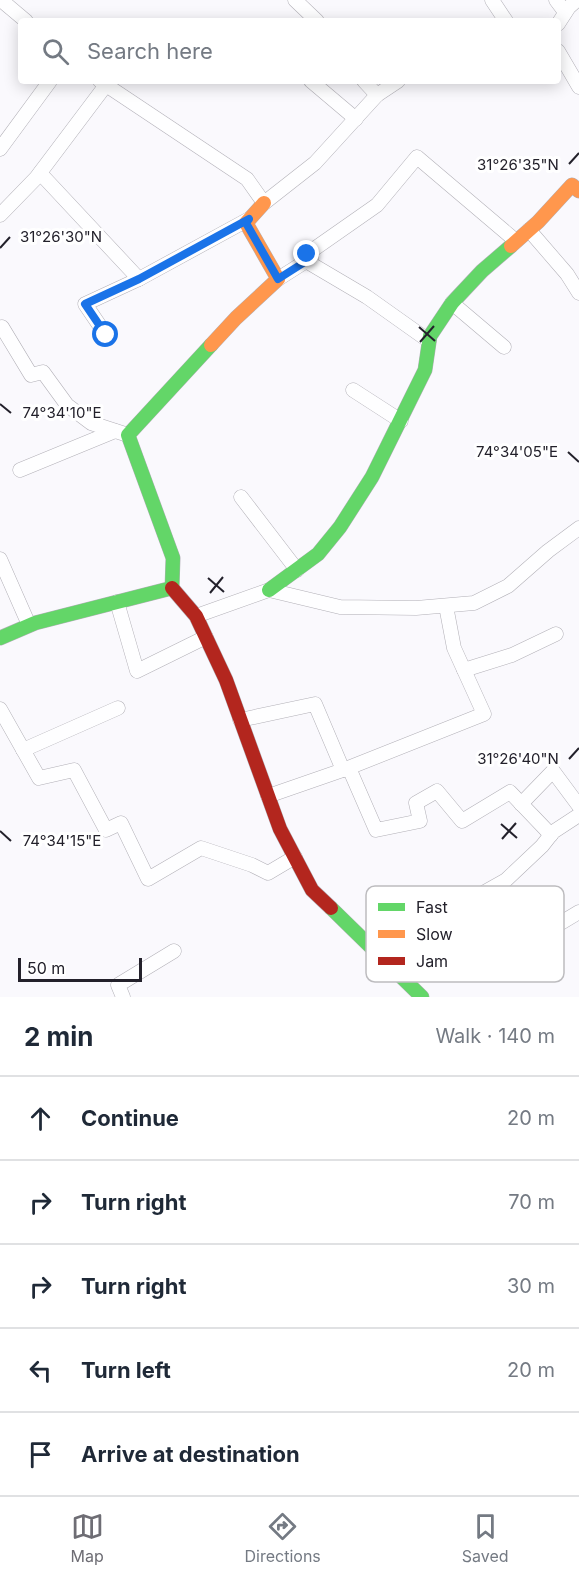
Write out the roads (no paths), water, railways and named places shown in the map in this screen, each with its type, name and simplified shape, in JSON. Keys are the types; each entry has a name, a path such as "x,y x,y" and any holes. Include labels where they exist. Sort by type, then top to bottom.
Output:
{"street":[{"path":"1,0 22,18"},
{"path":"295,0 314,18"},
{"path":"492,0 504,18"},
{"path":"556,0 562,18"},
{"path":"562,18 577,0"},
{"path":"561,56 579,87"},
{"path":"0,149 48,84"},
{"path":"0,215 40,173 102,84"},
{"path":"104,84 247,179 264,203"},
{"path":"314,84 356,118"},
{"path":"367,84 377,95"},
{"path":"278,279 246,223 264,203 315,163 377,95 394,84"},
{"path":"20,470 122,433 278,279 311,258 307,254 377,205 417,157 516,241"},
{"path":"40,173 139,279"},
{"path":"196,616 269,590 318,554 340,527 372,477 425,370 430,336 452,303 482,271 577,185"},
{"path":"106,335 85,304 139,279 249,219"},
{"path":"529,230 567,274 579,293"},
{"path":"306,261 367,297 429,341"},
{"path":"452,303 504,347"},
{"path":"1,326 31,375 43,372 67,405 91,423 122,433 173,558 172,588 196,616 226,680 280,829 312,890 366,942"},
{"path":"352,390 401,421"},
{"path":"241,497 297,570"},
{"path":"269,590 340,607 416,608 474,603 508,586 579,528"},
{"path":"0,559 28,626"},
{"path":"0,638 28,626 172,588"},
{"path":"117,602 137,670 206,637"},
{"path":"267,796 346,769 484,714 454,648 446,606"},
{"path":"464,670 512,656 556,634"},
{"path":"240,720 315,704 376,830 420,820 416,803 437,791 462,821 510,792 551,835"},
{"path":"23,750 118,708"},
{"path":"0,709 39,778 74,770 106,830 121,823 148,879 201,848 252,865 268,873 294,857"},
{"path":"521,804 554,771 579,806"},
{"path":"495,886 506,880 551,835 579,815"},
{"path":"564,921 579,912"},
{"path":"123,997 118,986 174,951"},
{"path":"407,982 422,997"}]}
